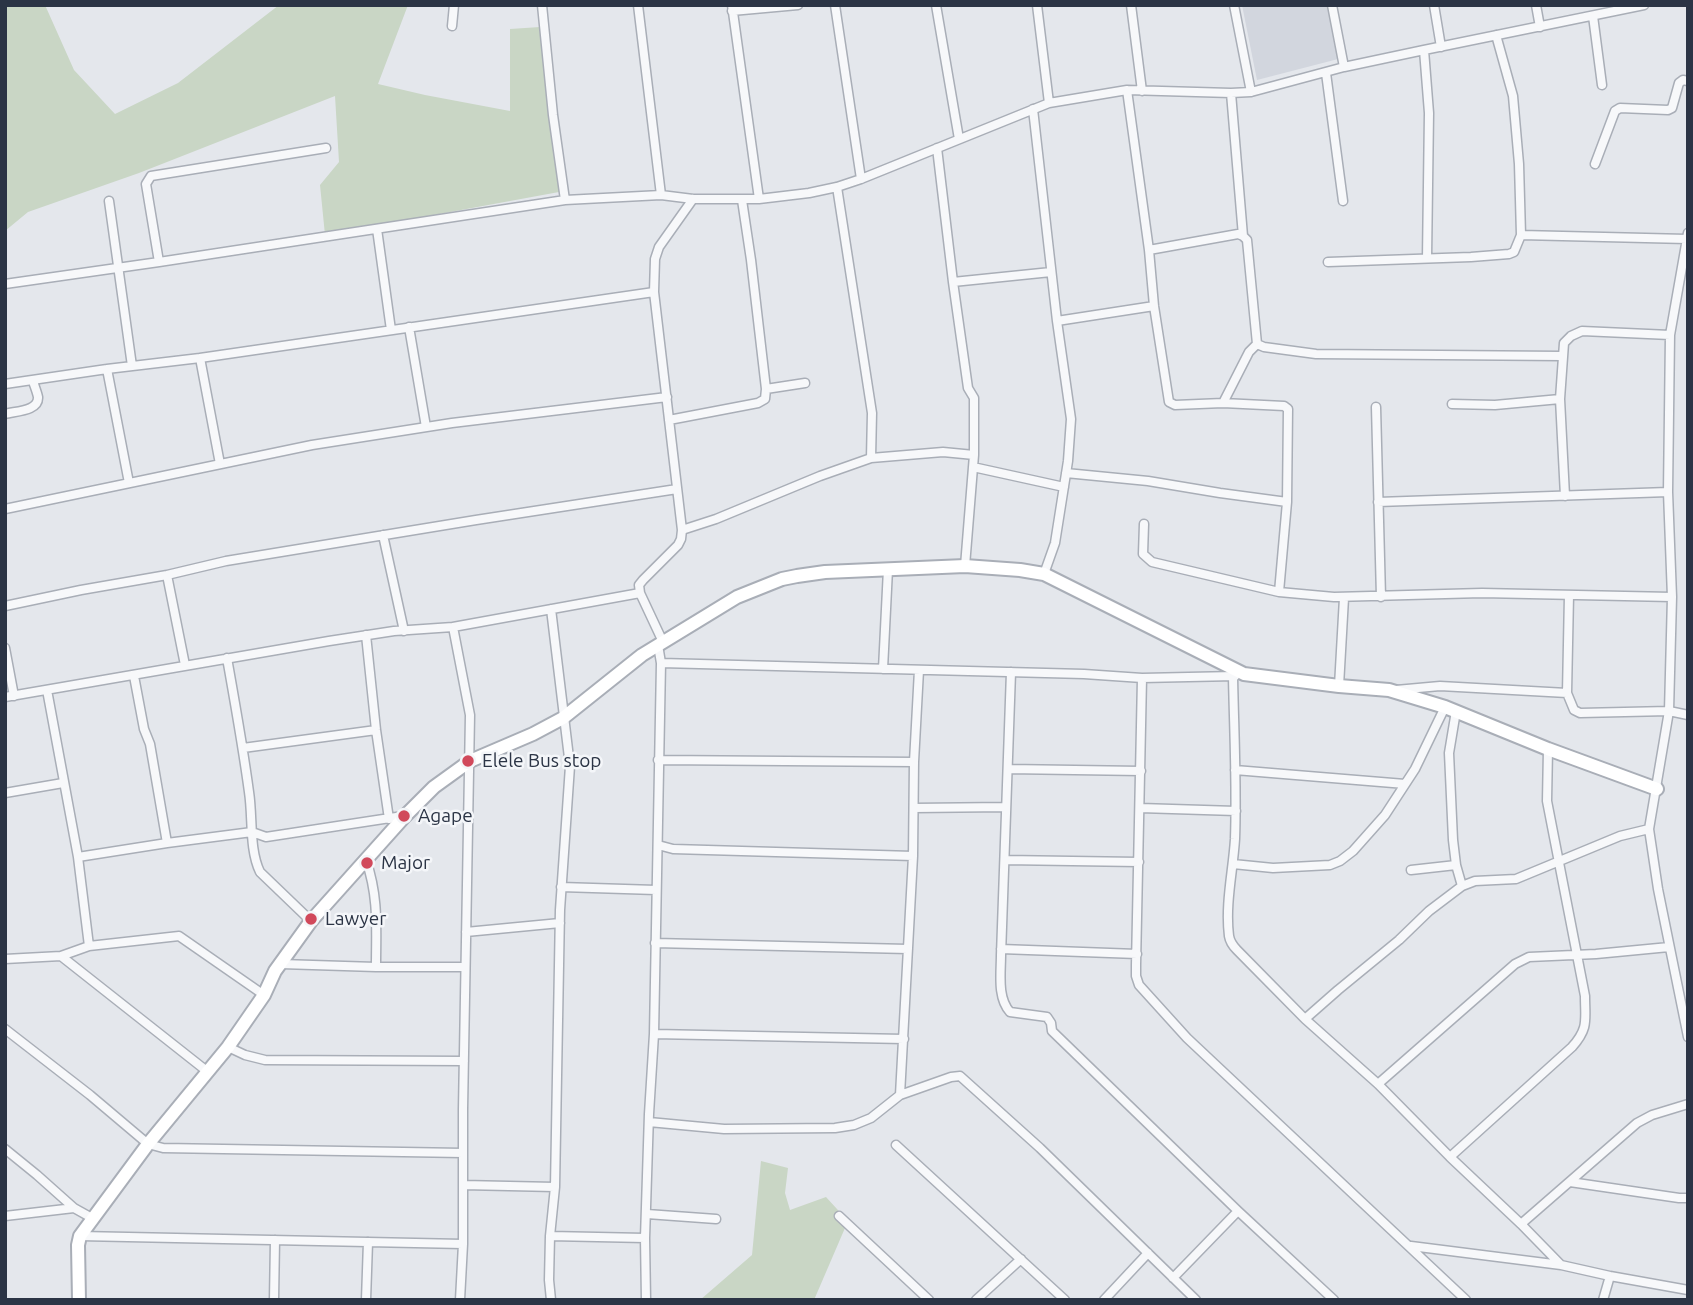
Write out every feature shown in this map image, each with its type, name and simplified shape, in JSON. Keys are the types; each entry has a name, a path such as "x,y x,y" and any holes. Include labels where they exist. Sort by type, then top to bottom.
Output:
{"street":[{"path":"452,26 454,5"},
{"path":"542,5 565,200"},
{"path":"638,5 661,195"},
{"path":"759,199 732,8 798,5"},
{"path":"835,5 861,179"},
{"path":"936,5 959,139"},
{"path":"1037,5 1049,103"},
{"path":"1132,5 1142,91"},
{"path":"1234,5 1251,92"},
{"path":"1332,5 1344,67"},
{"path":"1434,5 1441,47"},
{"path":"1536,5 1540,27"},
{"path":"5,284 565,200 661,195 742,200 809,193 861,179 1049,103 1128,90 1251,92 1344,67 1642,5"},
{"path":"1593,16 1602,85"},
{"path":"1328,262 1514,252 1521,235 1519,164 1513,96 1496,35"},
{"path":"1424,50 1429,113 1427,258"},
{"path":"1595,164 1615,111 1620,108 1672,108 1679,83 1687,81 1688,70"},
{"path":"1326,73 1343,201"},
{"path":"1128,90 1154,306 1169,402 1175,405 1223,403 1284,406 1288,409 1287,502 1279,592"},
{"path":"1231,93 1243,236"},
{"path":"1033,109 1057,321 1072,419 1055,543 1044,574"},
{"path":"159,262 146,184 151,176 327,148"},
{"path":"937,148 968,388 974,398 974,455 965,566"},
{"path":"837,187 872,413 871,458"},
{"path":"646,1300 645,1238 654,1034 661,643 639,585 681,539 654,292 655,259 659,247 693,199"},
{"path":"669,420 762,402 765,399 766,389 742,200"},
{"path":"109,201 132,366"},
{"path":"377,229 391,330"},
{"path":"1149,250 1238,234 1243,236 1247,240 1257,344"},
{"path":"1521,235 1687,236 1670,335 1668,492 1672,597 1669,711 1649,829 1688,1037"},
{"path":"953,282 1051,272"},
{"path":"5,384 654,292"},
{"path":"1057,321 1154,306"},
{"path":"410,327 426,427"},
{"path":"1565,496 1560,399 1564,343 1582,331 1670,335"},
{"path":"1257,344 1316,354 1562,356"},
{"path":"1223,403 1249,352 1257,344"},
{"path":"200,358 219,464"},
{"path":"107,369 129,483"},
{"path":"5,414 33,408 38,398 33,381"},
{"path":"766,389 805,383"},
{"path":"5,509 312,445 426,427 667,397"},
{"path":"1452,404 1495,405 1560,399"},
{"path":"1376,407 1381,597"},
{"path":"682,530 871,458 943,452 974,455"},
{"path":"973,467 1064,487"},
{"path":"1066,473 1148,481 1287,502"},
{"path":"5,606 226,561 677,489"},
{"path":"1378,502 1668,492"},
{"path":"1144,524 1143,554 1152,562 1279,592 1344,598 1482,593 1672,597"},
{"path":"383,535 404,631"},
{"path":"79,1300 80,1236 148,1144 228,1047 264,995 275,971 311,922 405,816 434,787 470,761 563,718 631,663 737,597 782,579 825,572 965,566 1020,570 1044,574 1238,675"},
{"path":"883,669 888,569"},
{"path":"167,575 186,665"},
{"path":"5,648 10,696 366,635 453,627 640,593"},
{"path":"1569,595 1567,693 1574,710 1669,711 1688,715"},
{"path":"1339,686 1344,598"},
{"path":"551,610 570,766 561,887 555,1186 550,1236 551,1300"},
{"path":"453,627 470,715 460,1300"},
{"path":"366,635 389,819"},
{"path":"227,658 250,796 257,866 260,873 311,922"},
{"path":"661,663 1084,674 1142,678 1238,675 1389,690 1440,686 1567,693"},
{"path":"900,1095 913,856 919,670"},
{"path":"1011,672 1001,950 1001,990 1007,1009 1010,1012 1047,1017 1052,1031 1334,1300"},
{"path":"1238,675 1236,811 1228,897 1231,944 1305,1019 1378,1084 1561,1265"},
{"path":"134,676 144,729 150,744 167,843"},
{"path":"1142,678 1136,976 1139,985 1187,1038 1466,1300"},
{"path":"47,690 78,857 89,946"},
{"path":"1389,690 1450,709 1657,789"},
{"path":"1233,864 1273,868 1330,865 1340,861 1353,851 1385,815 1450,709"},
{"path":"1450,709 1453,840 1462,886"},
{"path":"243,748 376,730"},
{"path":"1450,1157 1572,1047 1583,1035 1586,1024 1585,996 1547,802 1548,749"},
{"path":"658,760 914,762"},
{"path":"1008,769 1141,771"},
{"path":"1235,770 1405,784"},
{"path":"5,793 63,783"},
{"path":"914,808 1006,807"},
{"path":"1140,808 1236,811"},
{"path":"78,857 252,832 265,837 405,816"},
{"path":"1305,1019 1399,940 1429,911 1462,886 1475,881 1516,879 1620,836 1649,829"},
{"path":"658,845 673,849 913,856"},
{"path":"658,857 673,849"},
{"path":"366,860 376,901 376,967"},
{"path":"1004,860 1139,862"},
{"path":"1411,870 1456,865"},
{"path":"561,887 656,890"},
{"path":"466,932 560,923"},
{"path":"5,959 61,956 89,946 179,936 264,995"},
{"path":"655,943 908,949"},
{"path":"1378,1084 1515,964 1529,957 1669,947"},
{"path":"1001,950 1137,954"},
{"path":"61,956 208,1072"},
{"path":"281,964 466,967"},
{"path":"5,1029 148,1144 163,1148 463,1153"},
{"path":"654,1034 904,1039"},
{"path":"228,1047 265,1060 464,1061"},
{"path":"649,1122 724,1129 835,1128 854,1125 871,1118 900,1095 960,1076 1040,1148 1196,1300"},
{"path":"1521,1224 1637,1123 1652,1115 1688,1104"},
{"path":"896,1145 1065,1300"},
{"path":"5,1149 74,1208 92,1219"},
{"path":"1570,1182 1688,1198"},
{"path":"463,1185 555,1186"},
{"path":"5,1216 74,1208"},
{"path":"1173,1278 1238,1211"},
{"path":"647,1214 716,1219"},
{"path":"839,1216 929,1300"},
{"path":"80,1236 463,1244"},
{"path":"550,1236 645,1238"},
{"path":"274,1300 275,1240"},
{"path":"366,1300 369,1242"},
{"path":"1410,1246 1561,1265 1688,1290"},
{"path":"1104,1300 1148,1253"},
{"path":"976,1300 1021,1259"},
{"path":"1603,1300 1610,1276"}],"shaded area":[{"path":"1242,5 1333,5 1342,58 1257,80"}],"green space":[{"path":"5,5 45,5 74,70 115,114 178,83 279,5 408,5 378,84 510,111 510,29 540,27 559,192 325,235 320,185 339,162 335,96 139,173 28,212 5,231"},
{"path":"761,1161 788,1168 785,1193 790,1210 826,1197 848,1221 814,1300 700,1300 752,1255"}],"place":[{"name":"Elele Bus stop","path":"468,761"},
{"name":"Agape","path":"404,816"},
{"name":"Major","path":"367,863"},
{"name":"Lawyer","path":"311,919"}]}
